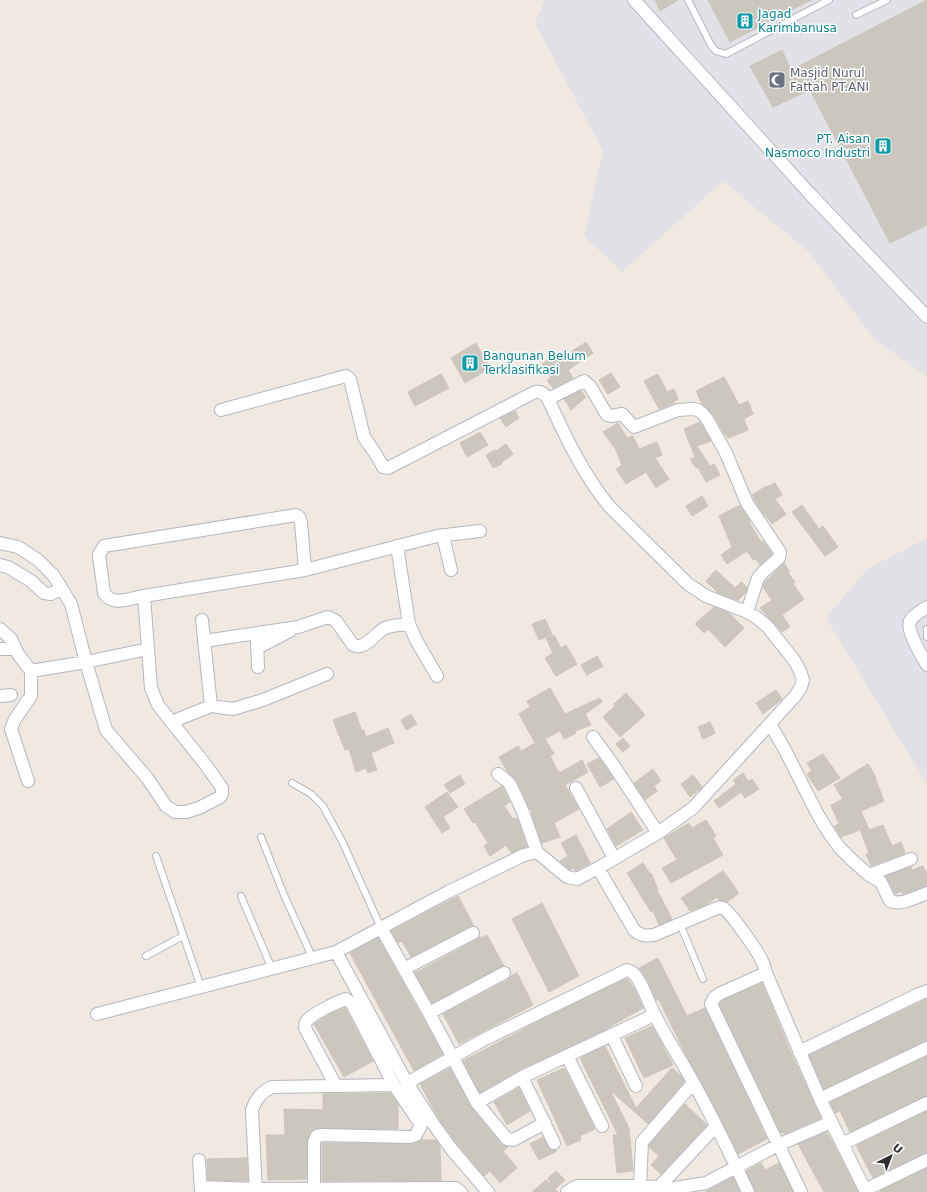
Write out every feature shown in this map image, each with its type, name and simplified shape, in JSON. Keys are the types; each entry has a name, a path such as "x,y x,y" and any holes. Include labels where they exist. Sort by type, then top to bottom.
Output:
{"street":[{"path":"634,0 810,194 927,317"},
{"path":"221,410 348,376 364,437 376,453 383,467 388,468 535,392 540,392 548,399 580,464 602,498 610,507 688,584 706,596 747,612 767,626 794,660 803,680 796,695 693,808 658,833 577,879 570,878 561,873 537,852 523,812 511,786 498,774"},
{"path":"548,399 584,381 590,386 607,415 611,416 622,414 634,427 678,410 693,409 702,413 707,419 726,453 747,503 780,552 779,558 758,578 747,612"},
{"path":"305,570 301,522 299,517 296,515 104,546 99,555 104,593 107,598 118,601 305,570 397,546 443,536 480,531"},
{"path":"443,536 451,570"},
{"path":"0,543 18,547 38,560 53,575 71,604 106,730 148,780 166,806 175,812 186,812 199,808 220,797 222,794 222,788 158,705 152,688 144,596"},
{"path":"397,546 409,624 416,640 437,676"},
{"path":"0,565 31,581 44,593 51,594 62,589"},
{"path":"927,607 913,617 909,626 910,632 927,665"},
{"path":"204,641 298,626 328,617 336,621 353,644 357,646 363,645 385,628 409,624"},
{"path":"202,620 212,706"},
{"path":"257,648 298,626"},
{"path":"0,629 11,638 18,654 31,671 31,696 15,719 11,729 28,781"},
{"path":"256,633 258,667"},
{"path":"0,648 15,649"},
{"path":"31,671 86,662 148,649"},
{"path":"171,722 212,706 233,709 263,700 327,674"},
{"path":"770,724 818,815 839,846 869,875 881,882 890,901 898,903 927,894"},
{"path":"593,737 658,833"},
{"path":"576,788 614,858"},
{"path":"97,1014 336,952 448,892 524,856 537,852"},
{"path":"869,875 911,859"},
{"path":"598,868 634,930 639,935 654,935 717,908 724,908 762,960 799,1052 865,1191 927,1160"},
{"path":"381,928 453,1056 477,1103 507,1139 513,1140 545,1123"},
{"path":"404,969 473,933"},
{"path":"336,952 407,1083 449,1146 488,1192"},
{"path":"407,1083 485,1039 628,970 634,974 654,1015 693,1083 748,1192"},
{"path":"429,1013 504,973"},
{"path":"766,973 719,994 714,998 711,1004 801,1192"},
{"path":"799,1052 919,994 927,992"},
{"path":"314,1190 314,1142 317,1136 410,1136 416,1135 421,1125 394,1085 352,1004 346,999 338,1001 311,1017 305,1024 305,1028 336,1086"},
{"path":"477,1103 522,1077 654,1015"},
{"path":"612,1036 636,1086"},
{"path":"820,1099 927,1048"},
{"path":"567,1056 602,1126"},
{"path":"522,1077 554,1144"},
{"path":"640,1186 642,1142 693,1083"},
{"path":"256,1190 252,1110 255,1102 266,1090 272,1087 394,1085"},
{"path":"842,1144 927,1103"},
{"path":"568,1192 577,1186 640,1186 675,1188 706,1183 778,1145 831,1122"},
{"path":"659,1187 716,1126"},
{"path":"199,1160 201,1189 314,1190 455,1188 461,1192"}],"lane":[{"path":"688,0 712,47 716,51 726,54 829,0"},
{"path":"856,15 887,0"},
{"path":"927,629 927,637"},
{"path":"292,783 311,794 323,806 343,843 381,928"},
{"path":"261,837 284,895 313,959"},
{"path":"156,856 201,987"},
{"path":"241,896 272,969"},
{"path":"680,924 703,979"},
{"path":"146,956 184,936"}],"shaded area":[{"path":"545,0 927,0 927,376 875,340 809,252 723,181 622,272 584,236 603,151 535,23"},
{"path":"927,538 927,784 826,618 867,569"}],"building":[{"path":"655,0 678,0 660,11"},
{"name":"Jagad Karimbanusa","path":"708,0 811,0 730,42"},
{"name":"PT. Aisan Nasmoco Industri","path":"927,0 927,225 890,243 810,90 773,107 750,66 782,50 791,70"},
{"path":"586,342 593,353 568,370 573,378 553,388 547,380 551,378 542,364 556,354 560,359"},
{"name":"Bangunan Belum Terklasifikasi","path":"476,343 490,368 465,383 451,358"},
{"name":"Bangunan Belum Terklasifikasi","path":"611,373 620,387 608,394 599,380"},
{"name":"Bangunan Belum Terklasifikasi","path":"441,374 449,388 415,406 408,392"},
{"path":"658,374 667,392 674,389 678,399 673,402 674,403 659,409 644,381"},
{"path":"724,377 739,405 748,401 753,414 744,419 748,430 728,438 713,414 702,404 696,391"},
{"path":"581,391 586,397 571,410 564,399"},
{"name":"Bangunan Belum Terklasifikasi","path":"515,411 519,418 506,427 500,418"},
{"path":"700,422 711,441 697,446 710,466 714,464 720,475 706,482 698,467 696,468 690,459 695,457 684,429"},
{"path":"618,423 627,438 633,436 639,449 657,442 662,455 655,458 669,479 656,488 646,472 626,484 616,469 622,465 615,448 603,432"},
{"path":"480,432 488,445 467,457 460,443"},
{"path":"506,444 513,454 502,462 502,464 493,468 486,455 495,450 496,451"},
{"path":"775,483 782,495 775,499 786,514 772,524 763,514 752,495 766,486 767,487"},
{"path":"702,496 708,506 692,516 686,506"},
{"path":"740,505 761,542 763,541 772,554 760,565 756,559 753,560 747,551 727,564 721,555 732,547 719,516"},
{"path":"802,505 819,529 823,526 838,547 825,556 792,512"},
{"path":"784,563 790,572 788,573 795,582 793,584 804,599 782,615 790,627 782,632 760,608 772,600 763,587 765,582"},
{"path":"716,570 735,588 741,582 747,587 746,592 738,600 718,593 706,581"},
{"path":"714,607 729,613 744,628 725,647 708,629 704,633 695,624"},
{"path":"545,619 552,634 539,640 532,624"},
{"path":"554,635 561,648 566,645 577,664 556,676 545,658 553,653 546,638"},
{"path":"597,656 603,666 587,675 581,665"},
{"path":"550,688 565,714 600,698 602,702 585,714 591,725 575,731 576,733 564,739 560,731 545,739 554,754 550,756 559,773 582,760 588,772 565,785 579,809 554,823 560,837 542,843 531,813 533,812 529,808 517,781 507,771 499,757 518,746 521,751 535,743 519,714 530,707 527,701"},
{"path":"776,690 782,699 763,714 756,703"},
{"path":"626,693 645,715 620,737 603,717"},
{"path":"355,712 362,731 364,730 366,737 388,728 394,743 371,753 377,770 368,773 366,768 356,772 349,749 345,750 333,720"},
{"path":"411,714 417,724 406,730 401,720"},
{"path":"710,722 715,733 703,739 698,727"},
{"path":"623,738 630,746 623,752 616,744"},
{"path":"823,754 840,778 818,791 807,774 812,771 807,763"},
{"path":"599,758 614,779 600,787 587,764"},
{"path":"868,764 876,777 875,778 884,801 861,811 869,830 883,825 892,846 901,842 905,853 871,866 866,854 869,853 860,830 841,837 834,826 839,824 831,805 843,799 834,785"},
{"path":"653,769 661,781 654,786 657,791 645,800 634,783"},
{"path":"743,773 748,781 752,779 759,789 745,798 741,792 719,808 714,801 736,784 733,780"},
{"path":"460,775 465,784 450,793 444,785"},
{"path":"693,775 702,787 690,797 681,784"},
{"path":"502,786 510,802 504,806 513,819 517,818 527,847 511,853 506,845 490,856 484,846 488,843 475,822 473,823 464,809"},
{"path":"447,792 458,807 443,817 450,828 442,833 425,807"},
{"path":"631,812 643,830 616,846 607,829"},
{"path":"706,820 716,836 713,838 723,855 671,883 662,868 677,860 664,838 689,823 692,828"},
{"path":"576,835 590,863 575,871 574,868 570,870 560,861 568,856 561,843"},
{"path":"643,863 650,874 651,873 658,889 657,890 672,919 659,925 653,911 651,912 627,873"},
{"path":"923,866 927,874 927,886 903,894 902,891 895,894 886,876 911,867 912,870"},
{"path":"723,871 739,893 727,902 719,900 717,897 707,904 690,911 681,898"},
{"path":"458,896 474,926 470,926 411,957 402,941 398,943 391,931"},
{"path":"542,903 579,976 549,992 512,919"},
{"path":"487,935 504,966 432,1003 415,973 476,940 480,936 481,938"},
{"path":"378,938 443,1054 414,1071 350,953"},
{"path":"658,958 687,1016 705,1008 767,1139 738,1154 659,1000 656,1000 648,981 639,968"},
{"path":"517,973 533,1005 459,1044 443,1014 508,980 511,976"},
{"path":"627,978 634,988 643,1008 599,1033 519,1070 480,1093 463,1061 541,1020"},
{"path":"762,983 792,1055 821,1118 784,1134 783,1132 781,1133 719,1004 723,1000"},
{"path":"927,999 927,1041 824,1089 809,1055"},
{"path":"345,1008 373,1061 344,1077 314,1024 330,1014"},
{"path":"652,1026 673,1065 644,1078 625,1038"},
{"path":"605,1046 636,1108 672,1068 681,1076 684,1082 648,1124 610,1090 629,1128 633,1171 617,1173 613,1135 618,1135 580,1058"},
{"path":"927,1056 927,1096 850,1132 840,1111 835,1113 830,1102"},
{"path":"450,1068 471,1107 501,1144 508,1147 503,1151 517,1168 500,1183 490,1171 484,1176 459,1146 438,1118 420,1084"},
{"path":"564,1068 595,1129 580,1136 581,1140 567,1146 537,1080"},
{"path":"519,1088 530,1111 507,1125 494,1102"},
{"path":"390,1093 398,1104 398,1129 315,1129 310,1132 307,1142 306,1179 268,1180 266,1135 285,1135 284,1109 323,1110 323,1094"},
{"path":"685,1104 707,1125 661,1174 651,1165 659,1156 649,1147 649,1145"},
{"path":"927,1111 927,1153 873,1178 857,1145"},
{"path":"827,1132 858,1192 824,1192 798,1144"},
{"path":"543,1137 550,1149 557,1151 539,1160 530,1144"},
{"path":"421,1140 436,1140 440,1147 441,1181 322,1181 322,1143 410,1144"},
{"path":"247,1158 248,1181 208,1180 207,1159"},
{"path":"761,1163 765,1170 779,1163 793,1192 755,1192 746,1171"},
{"path":"927,1168 927,1192 880,1191"},
{"path":"556,1171 565,1180 555,1189 558,1192 532,1192 546,1180 552,1186 548,1178"},
{"path":"733,1177 740,1192 705,1192 711,1189"}],"place":[{"name":"Jagad Karimbanusa","path":"745,21"},
{"name":"Masjid Nurul Fattah PT.ANI","path":"777,80"},
{"name":"PT. Aisan Nasmoco Industri","path":"883,146"},
{"name":"Bangunan Belum Terklasifikasi","path":"470,363"}]}
